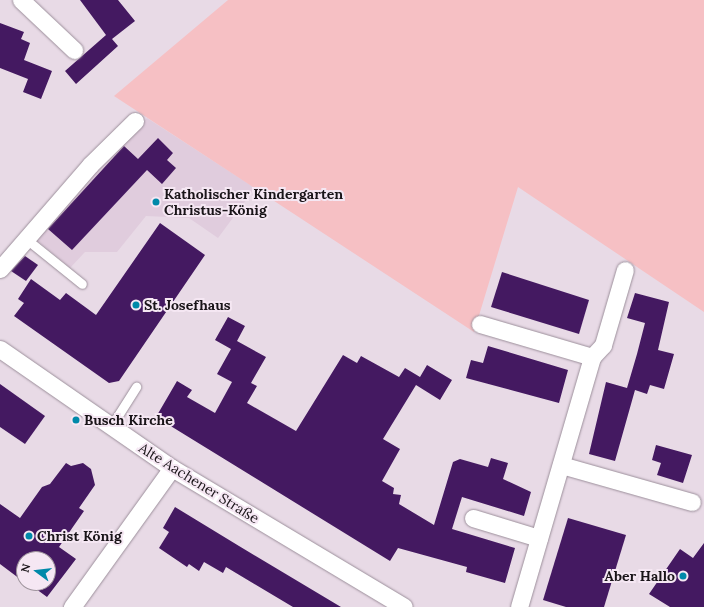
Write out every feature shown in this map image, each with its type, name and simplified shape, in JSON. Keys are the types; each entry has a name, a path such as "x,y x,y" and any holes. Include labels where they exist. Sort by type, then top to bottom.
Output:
{"street":[{"path":"21,0 74,50"},
{"path":"0,270 25,238 135,121"},
{"path":"519,607 592,357 603,345 625,270"},
{"path":"480,324 592,357"},
{"name":"Alte Aachener Straße","path":"0,349 110,428 172,468 404,607"},
{"path":"561,464 698,504"},
{"path":"72,607 172,468"},
{"path":"473,518 539,538"}],"lane":[{"path":"25,238 82,284"},
{"path":"110,428 136,387"}],"shaded area":[{"path":"228,0 704,0 704,312 518,187 474,332 114,96"},
{"name":"Katholischer Kindergarten Christus-König","path":"147,118 255,188 218,238 189,218 146,216 117,252 85,252 70,268 34,238"}],"building":[{"path":"80,0 118,0 135,21 112,39 118,46 76,84 65,71 106,35"},
{"path":"0,23 24,32 21,39 30,43 24,60 52,71 41,99 23,92 28,79 0,68"},
{"path":"158,138 173,153 167,160 176,168 162,184 147,170 72,250 48,229 124,146 138,159"},
{"name":"St. Josefhaus","path":"160,223 205,255 119,381 109,383 14,316 24,303 18,299 31,279 60,300 66,293 96,315"},
{"path":"25,256 38,265 26,281 11,271"},
{"path":"502,272 589,300 579,334 491,307"},
{"path":"635,293 669,302 658,350 674,354 664,389 650,385 647,394 635,390 615,461 589,454 606,382 627,388 637,354 645,323 627,318"},
{"path":"228,317 245,326 237,341 266,357 251,383 257,386 247,403 296,431 343,355 357,363 361,356 399,377 405,368 420,377 427,365 452,380 440,400 416,385 383,439 400,449 382,481 394,488 393,494 401,495 399,504 434,525 453,462 460,459 488,467 491,458 508,463 503,479 531,492 524,516 462,497 452,529 515,548 505,583 466,572 467,567 398,548 390,561 156,417 177,381 192,390 187,397 215,413 232,382 217,374 231,349 215,340"},
{"path":"488,346 568,370 559,403 466,378 471,360 483,363"},
{"path":"0,384 45,416 25,444 0,427"},
{"path":"656,445 692,455 683,483 657,475 661,463 652,460"},
{"name":"Christ König","path":"66,463 71,466 83,463 91,469 95,485 79,508 84,511 59,547 76,559 56,585 56,551 16,551 16,576 0,564 0,504 20,518 42,487 50,484"},
{"path":"175,507 341,607 293,607 226,567 223,573 204,562 199,571 189,564 187,567 159,548 169,532 163,528"},
{"path":"568,518 626,535 604,607 566,607 543,600"},
{"name":"Aber Hallo","path":"704,543 704,607 670,607 649,594 680,549 693,558"},
{"name":"Christ König","path":"39,591 52,591 47,597"}],"place":[{"name":"Katholischer Kindergarten Christus-König","path":"156,202"},
{"name":"St. Josefhaus","path":"136,305"},
{"name":"Busch Kirche","path":"76,420"},
{"name":"Christ König","path":"29,536"},
{"name":"Aber Hallo","path":"683,576"}]}
